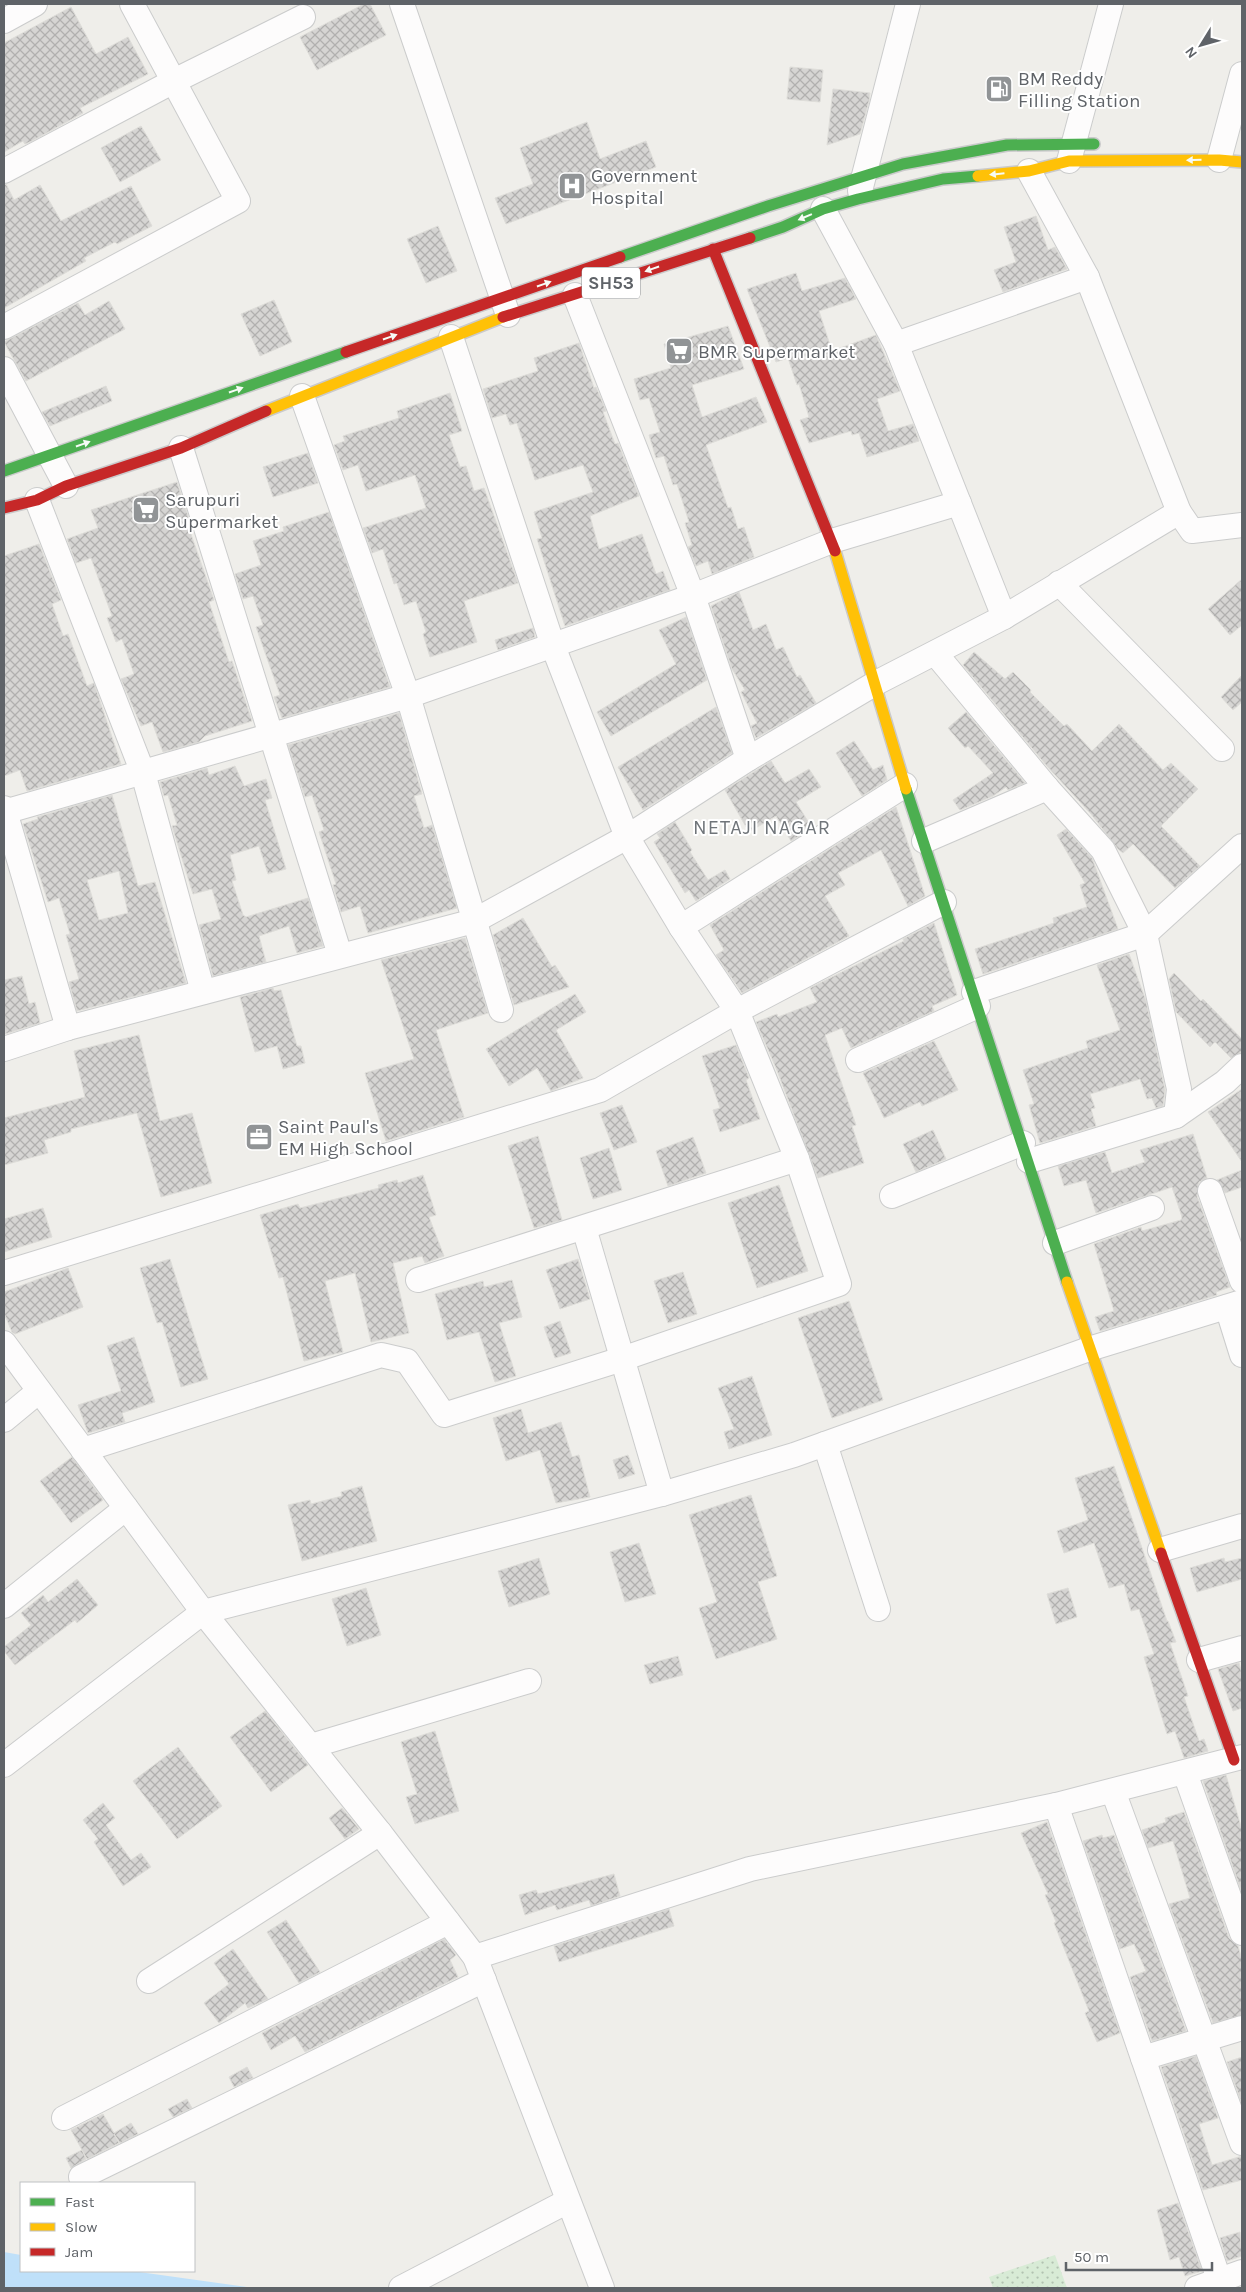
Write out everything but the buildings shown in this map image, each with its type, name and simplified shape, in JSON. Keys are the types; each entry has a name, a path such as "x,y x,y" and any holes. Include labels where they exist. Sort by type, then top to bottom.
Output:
{"main road":[{"name":"SH53","path":"4,471 505,307 768,206 861,188 1029,170 1071,153 1102,144"},
{"name":"SH53","path":"4,508 38,500 66,486 181,448 302,396 451,337 505,307 575,295 782,227 823,209 903,164 1007,145 1071,153 1227,150"},
{"path":"713,249 832,541 905,785 1089,1348 1199,1660 1238,1758"}],"street":[{"path":"4,20 34,4"},
{"path":"4,327 238,201 132,4"},
{"path":"402,4 505,307"},
{"path":"861,188 908,4"},
{"path":"1071,153 1111,4"},
{"path":"4,171 174,81 303,17"},
{"path":"1227,150 1242,74"},
{"path":"1029,170 1087,277 1179,512 1192,531 1241,528"},
{"path":"823,209 896,344 1004,617"},
{"path":"896,344 1087,277"},
{"path":"575,295 693,596 748,759"},
{"path":"82,1450 381,1355 407,1360 444,1415 622,1359 839,1284 797,1159 737,1011 681,927 627,837 553,646 451,337"},
{"path":"4,369 66,486"},
{"path":"302,396 408,696 501,1010"},
{"path":"181,448 340,955"},
{"path":"38,500 143,772 203,992"},
{"path":"68,1028 4,811 408,696 693,596 832,541 959,503"},
{"path":"4,1049 68,1028 474,921 627,837 748,759 876,683 1004,617 1179,512"},
{"path":"1059,583 1222,749"},
{"path":"935,653 1047,788 1103,850 1144,934 1179,1089 1176,1116"},
{"path":"681,927 905,785"},
{"path":"924,840 1047,788"},
{"path":"858,1060 976,999 1144,934 1242,846"},
{"path":"4,1273 600,1090 737,1011 944,902"},
{"path":"892,1196 1026,1152 1176,1116 1225,1082 1242,1066"},
{"path":"418,1280 797,1159"},
{"path":"1210,1191 1242,1281"},
{"path":"1055,1243 1152,1208"},
{"path":"584,1228 662,1494"},
{"path":"4,1765 203,1612 662,1494 825,1444 1089,1348 1235,1304 1242,1355"},
{"path":"4,1343 203,1612 380,1833 475,1957 602,2288"},
{"path":"4,1420 39,1391"},
{"path":"825,1444 878,1609"},
{"path":"4,1606 126,1508"},
{"path":"1160,1550 1242,1526"},
{"path":"1199,1660 1242,1648"},
{"path":"311,1746 529,1681"},
{"path":"475,1957 750,1869 1056,1805 1238,1758"},
{"path":"1185,1773 1242,1933"},
{"path":"1113,1791 1242,2142"},
{"path":"1056,1805 1220,2284"},
{"path":"149,1981 380,1833"},
{"path":"64,2118 448,1922"},
{"path":"82,2177 484,1980"},
{"path":"1143,2058 1242,2028"},
{"path":"401,2288 568,2201"},
{"path":"1197,2288 1220,2284 1242,2272"}],"green space":[{"path":"1055,2255 1067,2288 993,2288 989,2277"}],"water":[{"path":"4,2252 20,2255 20,2272 139,2272 254,2288 4,2288"}],"traffic: fast":[{"path":"620,257 768,206 903,164 1007,145 1094,144"},
{"path":"750,238 783,227 823,209 858,199 943,179 978,176"},
{"path":"4,471 346,352"},
{"path":"906,789 1067,1282"}],"traffic: slow":[{"path":"978,176 1029,171 1069,161 1219,160 1242,162"},
{"path":"266,411 503,317"},
{"path":"835,551 906,789"},
{"path":"1067,1282 1161,1553"}],"traffic: jam":[{"path":"503,317 750,238"},
{"path":"713,249 835,551"},
{"path":"346,352 620,257"},
{"path":"4,508 37,500 66,486 181,448 266,411"},
{"path":"1161,1553 1234,1760"}],"place":[{"name":"BM Reddy Filling Station","path":"999,89"},
{"name":"Government Hospital","path":"572,186"},
{"name":"BMR Supermarket","path":"679,351"},
{"name":"Sarupuri Supermarket","path":"146,510"},
{"name":"Saint Paul's EM High School","path":"259,1137"}],"district":[{"name":"NETAJI NAGAR","path":"762,827"}]}
